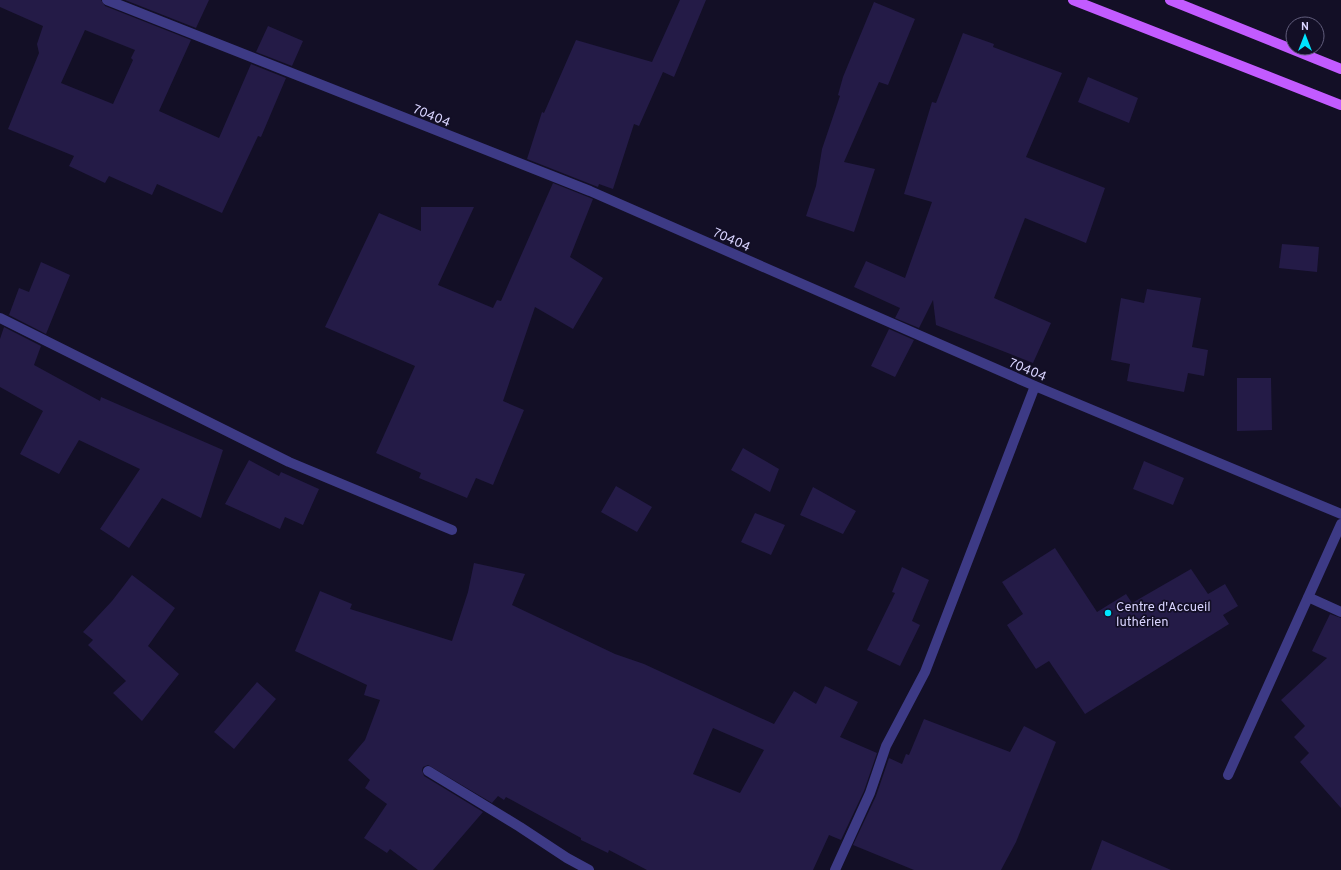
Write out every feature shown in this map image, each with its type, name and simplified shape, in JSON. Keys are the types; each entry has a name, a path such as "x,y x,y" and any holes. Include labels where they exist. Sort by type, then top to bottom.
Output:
{"main road":[{"path":"1073,0 1341,105"},
{"path":"1170,0 1341,68"}],"street":[{"name":"70404","path":"107,0 590,191 1035,386 1341,514"},
{"path":"0,318 289,462 452,530"},
{"path":"835,870 870,793 886,746 925,672 1035,386"},
{"path":"1228,775 1341,524"},
{"path":"1308,596 1341,612"},
{"path":"428,771 567,858 589,870"}],"building":[{"path":"0,0 101,0 105,6 191,40 159,111 219,138 251,64 286,78 261,137 258,136 222,213 157,184 152,195 109,176 105,183 69,166 74,156 8,129 39,53 37,44 43,26 0,7","holes":["85,30 135,50 131,58 133,60 113,104 61,83"]},
{"path":"125,0 209,0 196,28"},
{"path":"680,0 706,0 674,77 663,72 639,126 634,124 613,189 599,184 598,187 527,159 542,112 544,113 576,40 652,62"},
{"path":"874,2 915,19 888,85 879,82 844,162 875,169 854,232 806,216 816,186 822,149 840,96 838,95 843,77"},
{"path":"268,26 303,41 292,66 256,52"},
{"path":"963,33 994,44 993,47 1062,73 1026,157 1105,188 1086,243 1025,218 994,298 1051,323 1033,363 936,325 933,300 919,328 895,318 900,308 854,287 866,261 905,278 932,202 904,194 932,102 936,103"},
{"path":"1088,77 1138,98 1129,123 1078,102"},
{"path":"553,183 593,199 570,257 603,278 573,329 535,307 503,401 524,410 493,485 476,478 467,498 419,478 421,473 376,453 415,366 325,327 379,213 421,231 421,207 474,207 438,285 493,308 497,300 501,301"},
{"path":"1282,244 1319,247 1317,272 1279,268"},
{"path":"41,262 70,275 46,334 9,315 19,288 29,292"},
{"path":"1147,289 1201,298 1192,347 1208,350 1204,376 1188,373 1184,392 1127,381 1130,364 1111,360 1121,298 1144,303"},
{"path":"4,327 41,346 34,365 100,401 101,397 223,450 201,518 162,498 129,548 100,529 140,469 79,440 59,474 20,454 43,411 0,387 0,339"},
{"path":"889,329 914,340 895,377 871,366"},
{"path":"1237,378 1271,378 1272,430 1237,431"},
{"path":"743,448 779,469 770,492 731,470"},
{"path":"249,460 279,476 281,472 319,489 303,525 285,517 280,529 225,504"},
{"path":"1144,461 1184,478 1173,505 1133,489"},
{"path":"616,486 652,507 637,532 601,512"},
{"path":"813,487 856,511 843,534 800,515"},
{"path":"755,513 785,525 771,555 741,542"},
{"path":"1055,548 1097,612 1126,594 1132,603 1191,569 1208,594 1225,584 1238,606 1223,615 1229,624 1085,714 1049,661 1036,669 1007,625 1023,614 1002,582"},
{"path":"474,563 525,574 512,605 615,654 644,664 774,724 794,691 816,704 825,686 858,702 840,737 877,753 864,791 841,840 829,835 813,870 647,870 609,850 608,853 581,840 581,838 506,797 504,800 498,796 492,803 428,765 423,767 422,770 424,776 483,812 433,870 418,870 390,849 387,853 364,838 387,804 365,788 370,780 348,760 365,740 380,700 364,695 367,685 295,651 320,591 352,604 350,609 452,641 468,592","holes":["713,728 764,750 740,793 693,774"]},
{"path":"902,567 929,580 912,621 920,625 900,666 867,650 895,593 892,592"},
{"path":"132,575 175,608 148,646 179,674 142,721 113,693 126,681 88,645 93,640 83,632 112,601"},
{"path":"1330,614 1341,618 1341,808 1300,762 1309,753 1294,737 1305,726 1281,700 1327,658 1312,651"},
{"path":"257,682 276,699 234,749 214,732"},
{"path":"924,719 1010,752 1024,726 1056,742 1016,842 1001,870 914,870 853,845 876,796 889,758 902,764 906,754 909,755"},
{"path":"1102,840 1171,870 1091,870"}],"place":[{"name":"Centre d'Accueil luthérien","path":"1108,613"}]}
